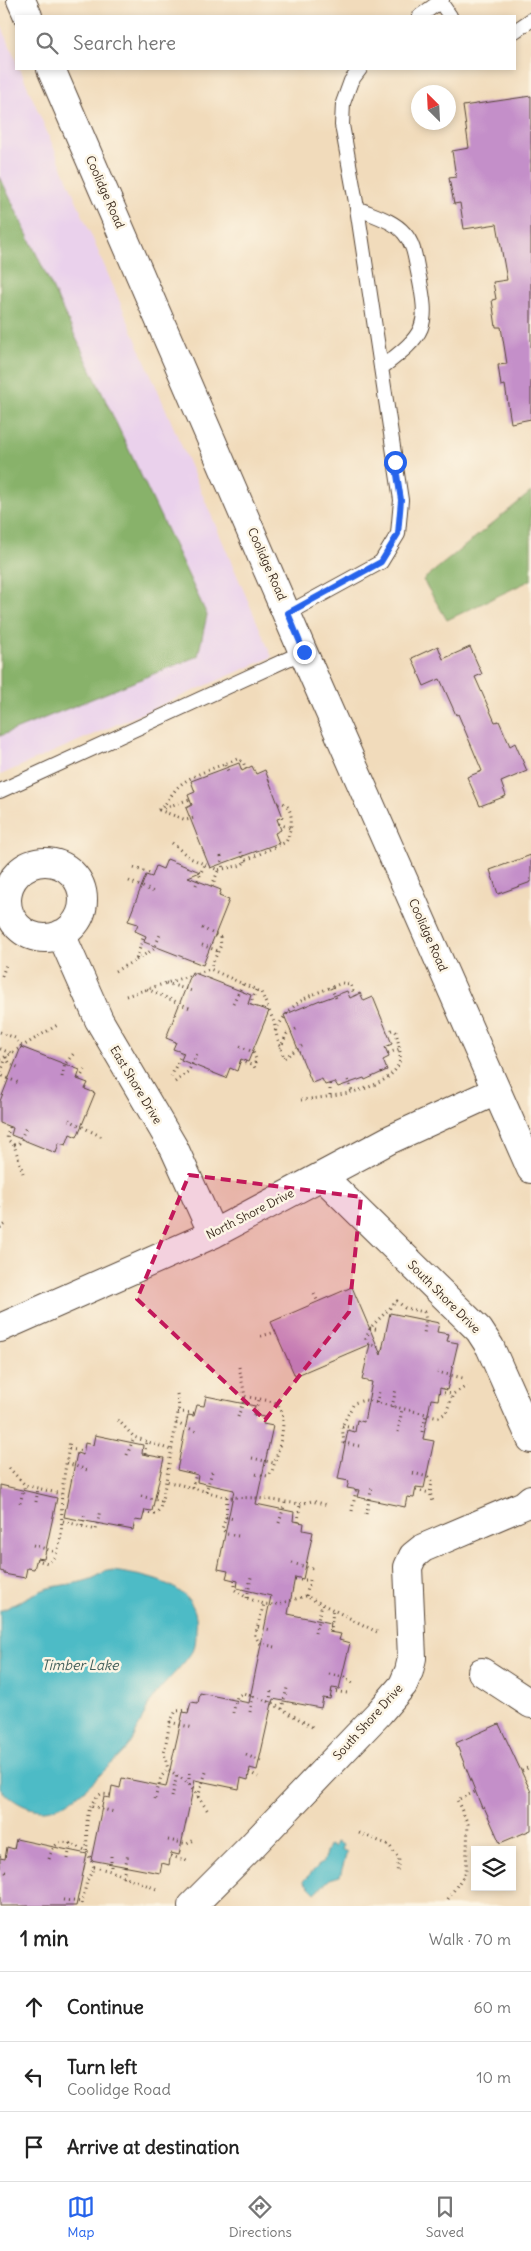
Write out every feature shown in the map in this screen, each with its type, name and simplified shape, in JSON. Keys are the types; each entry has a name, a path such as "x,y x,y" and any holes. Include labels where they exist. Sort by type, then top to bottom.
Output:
{"street":[{"path":"21,0 28,15"},
{"name":"Coolidge Road","path":"51,70 531,1168"},
{"name":"East Shore Drive","path":"61,934 98,1020 174,1148 213,1234"},
{"name":"North Shore Drive","path":"0,1328 213,1234 391,1140 496,1091"},
{"name":"South Shore Drive","path":"323,1177 479,1330 490,1347 531,1439"},
{"name":"South Shore Drive","path":"192,1906 250,1848 403,1685 409,1672 412,1658 408,1567 413,1556 423,1548 524,1505 531,1499"},
{"path":"482,1672 531,1704"}],"lane":[{"path":"421,15 440,1 449,15"},
{"path":"516,30 531,20"},
{"path":"288,613 381,562 398,534 401,500 342,125 343,103 351,81 359,70"},
{"path":"356,208 390,223 403,232 413,245 425,304 423,325 412,343 381,368"},
{"path":"0,791 304,652"}],"path":[{"path":"158,810 166,805 178,786 190,779 237,759 243,762 246,769"},
{"path":"225,765 228,771"},
{"path":"158,810 190,799"},
{"path":"172,842 190,858 218,870 242,865 286,842 290,828 291,811 283,803 275,805"},
{"path":"158,810 186,820 194,818"},
{"path":"279,824 290,828"},
{"path":"241,852 245,862"},
{"path":"221,856 223,869"},
{"path":"196,885 204,865"},
{"path":"134,868 153,874"},
{"path":"212,886 218,870"},
{"path":"129,881 154,892"},
{"path":"202,928 220,937 221,945 210,969"},
{"path":"136,960 144,935"},
{"path":"115,971 154,949 160,935"},
{"path":"202,945 218,951"},
{"path":"2,976 7,962"},
{"path":"126,996 210,969 261,992 274,1022 284,1058 302,1046"},
{"path":"166,983 192,991"},
{"path":"276,1031 286,1013 298,1001 342,983 350,984 355,996"},
{"path":"234,1003 242,984"},
{"path":"331,988 336,998"},
{"path":"147,989 192,1008"},
{"path":"250,1004 256,990"},
{"path":"0,1060 59,1024"},
{"path":"280,1048 287,1034 298,1028"},
{"path":"302,1100 352,1092 376,1084 392,1073 399,1062 400,1048 396,1032 392,1030 383,1033"},
{"path":"0,1032 14,1038 22,1047"},
{"path":"240,1046 253,1052 256,1058 254,1066 256,1070"},
{"path":"388,1053 400,1048"},
{"path":"0,1049 11,1053"},
{"path":"62,1077 65,1064 75,1052"},
{"path":"171,1076 182,1052"},
{"path":"175,1082 188,1072 198,1052"},
{"path":"6,1056 10,1064 20,1068"},
{"path":"6,1056 0,1072 3,1076 21,1084"},
{"path":"240,1061 254,1066"},
{"path":"79,1079 86,1067"},
{"path":"348,1080 352,1092"},
{"path":"330,1084 330,1097"},
{"path":"69,1120 104,1138"},
{"path":"9,1127 7,1139 14,1145 23,1173"},
{"path":"14,1145 21,1139 26,1127"},
{"path":"0,1228 6,1224"},
{"path":"314,1294 318,1302"},
{"path":"383,1348 369,1344 366,1339 370,1328 397,1301 405,1308 424,1312 426,1320 424,1334"},
{"path":"370,1328 379,1330"},
{"path":"261,1336 276,1332"},
{"path":"238,1416 245,1396 239,1367"},
{"path":"437,1372 463,1378"},
{"path":"439,1392 453,1394 467,1386"},
{"path":"392,1406 396,1389"},
{"path":"377,1403 379,1391"},
{"path":"144,1513 155,1514 160,1509 178,1412 177,1394"},
{"path":"359,1446 344,1443 342,1426 354,1403 365,1400 439,1417 446,1413 453,1394"},
{"path":"245,1396 276,1404 282,1410 285,1420 272,1472 268,1476 255,1474"},
{"path":"255,1416 258,1400"},
{"path":"398,1432 402,1409"},
{"path":"178,1412 195,1413"},
{"path":"422,1432 426,1415"},
{"path":"118,1420 134,1437 171,1450"},
{"path":"176,1424 198,1432"},
{"path":"342,1426 356,1428"},
{"path":"127,1455 134,1437"},
{"path":"36,1560 48,1563 53,1560 56,1552 63,1521 61,1494 70,1441"},
{"path":"145,1454 146,1442"},
{"path":"69,1449 84,1451"},
{"path":"252,1458 274,1463"},
{"path":"66,1463 87,1470"},
{"path":"10,1468 25,1485 61,1494"},
{"path":"206,1492 212,1472"},
{"path":"413,1473 428,1477 432,1482 430,1493 434,1504"},
{"path":"192,1488 196,1474"},
{"path":"166,1481 227,1498 257,1498 300,1504 312,1501 328,1505"},
{"path":"20,1503 25,1485"},
{"path":"36,1502 38,1487"},
{"path":"366,1514 372,1487"},
{"path":"352,1511 356,1490"},
{"path":"416,1490 430,1493"},
{"path":"141,1496 162,1501"},
{"path":"227,1498 226,1517 222,1529 227,1534 238,1536"},
{"path":"279,1523 285,1503"},
{"path":"298,1522 300,1504"},
{"path":"63,1521 96,1530 100,1510"},
{"path":"82,1526 84,1513"},
{"path":"226,1517 234,1519"},
{"path":"33,1545 56,1552"},
{"path":"292,1563 313,1569"},
{"path":"247,1598 251,1577"},
{"path":"235,1580 235,1590 247,1598 264,1604 274,1605 306,1596 380,1632"},
{"path":"295,1580 310,1580 306,1596"},
{"path":"264,1604 255,1635 259,1644 275,1647"},
{"path":"315,1633 322,1604"},
{"path":"331,1632 333,1610"},
{"path":"258,1627 271,1630"},
{"path":"328,1674 344,1677 355,1684"},
{"path":"282,1709 287,1688"},
{"path":"270,1702 271,1690"},
{"path":"331,1691 347,1694"},
{"path":"233,1714 237,1697 243,1693 270,1702 314,1728"},
{"path":"250,1712 253,1696"},
{"path":"189,1710 176,1711 170,1722 164,1753 168,1769 189,1784 208,1811"},
{"path":"170,1722 193,1728"},
{"path":"246,1755 263,1762"},
{"path":"522,1771 531,1766"},
{"path":"155,1799 161,1777 168,1769"},
{"path":"198,1797 207,1769"},
{"path":"189,1771 189,1784"},
{"path":"249,1772 258,1777"},
{"path":"172,1797 176,1774"},
{"path":"448,1900 466,1872 468,1824 457,1800 475,1792"},
{"path":"94,1867 87,1851 86,1823 96,1797 101,1794 110,1795"},
{"path":"92,1806 114,1812"},
{"path":"359,1833 389,1845 399,1859 398,1872"},
{"path":"168,1840 187,1844 196,1839"},
{"path":"49,1859 52,1847 58,1843 70,1843 87,1851"},
{"path":"68,1858 70,1843"},
{"path":"123,1877 128,1854"},
{"path":"0,1856 5,1856"},
{"path":"111,1856 111,1871"},
{"path":"171,1856 188,1861"},
{"path":"94,1867 111,1871 159,1890"},
{"path":"63,1900 81,1904 87,1881 94,1867"},
{"path":"0,1871 9,1873"}],"highlighted area":[{"path":"189,1175 361,1197 349,1312 265,1420 137,1299"}],"shaded area":[{"path":"0,22 15,58 15,70 20,70 272,657 0,775"}],"green space":[{"path":"0,177 207,615 198,656 0,736"},
{"path":"531,492 531,580 447,620 423,580"}],"water":[{"name":"Timber Lake","path":"106,1570 151,1578 179,1591 189,1601 195,1613 195,1646 185,1662 161,1687 151,1701 131,1743 88,1787 64,1804 53,1809 41,1810 28,1807 15,1801 0,1789 0,1611 43,1590 92,1579"},
{"path":"336,1842 343,1845 341,1849 347,1852 340,1876 330,1879 315,1893 303,1881 323,1861 329,1845 334,1847"}],"building":[{"path":"531,96 531,419 511,423 505,385 501,386 498,365 507,364 501,327 496,327 492,300 496,299 493,282 507,280 497,224 464,229 460,203 454,204 449,178 456,177 452,151 469,148 463,106"},
{"path":"438,646 443,659 470,647 482,674 475,677 495,722 499,721 510,746 515,743 527,771 501,782 506,796 480,806 467,777 482,771 458,714 456,715 440,679 424,686 412,658"},
{"path":"239,763 242,771 252,766 256,774 265,770 283,817 277,819 281,830 275,833 279,843 210,868 186,808 192,805 188,795 195,792 191,781"},
{"path":"531,855 531,882 498,894 490,870"},
{"path":"167,859 200,872 188,877 221,890 219,896 229,900 203,965 144,942 146,936 135,931 138,924 128,921 146,875 152,877 156,866 163,869"},
{"path":"192,972 251,995 248,1004 269,1011 248,1062 241,1059 237,1071 230,1068 226,1078 181,1060 184,1053 173,1049 176,1042 166,1038"},
{"path":"347,991 350,998 360,993 364,1001 373,997 392,1044 385,1047 389,1057 383,1060 387,1070 365,1080 364,1078 338,1087 335,1082 325,1085 322,1079 312,1083 284,1015"},
{"path":"21,1047 80,1070 77,1079 88,1083 85,1089 95,1093 77,1137 70,1134 66,1145 59,1143 56,1153 11,1135 13,1128 0,1123 0,1101"},
{"path":"352,1287 381,1355 390,1313 439,1323 437,1332 449,1334 447,1341 458,1343 447,1390 440,1388 438,1400 431,1399 423,1439 434,1441 424,1488 416,1487 414,1498 407,1497 405,1507 357,1497 359,1490 347,1488 349,1481 338,1479 348,1430 355,1432 357,1420 364,1422 372,1382 362,1380 370,1344 295,1376 271,1322"},
{"path":"206,1396 255,1406 253,1415 264,1417 263,1424 273,1426 256,1504 294,1512 293,1521 304,1523 303,1530 313,1532 303,1579 295,1577 288,1614 331,1623 329,1632 341,1634 339,1640 350,1643 339,1689 332,1688 330,1699 323,1698 321,1708 273,1699 257,1770 250,1768 248,1780 241,1778 239,1789 195,1780 179,1855 171,1853 169,1865 162,1863 160,1873 91,1860 104,1797 110,1798 112,1786 120,1788 122,1778 166,1787 183,1712 188,1713 191,1702 198,1703 200,1693 249,1703 271,1596 237,1588 238,1581 226,1578 228,1571 218,1569 234,1490 197,1482 198,1475 177,1470 188,1415 194,1416 197,1405 204,1406"},
{"path":"95,1435 143,1445 142,1454 164,1458 152,1511 145,1510 142,1521 135,1520 133,1530 64,1517 77,1453 83,1455 85,1443 93,1445"},
{"path":"0,1485 57,1498 44,1559 37,1558 34,1569 27,1568 25,1578 4,1574 4,1572 0,1571"},
{"path":"499,1724 531,1792 531,1830 500,1843 484,1807 482,1808 456,1743"},
{"path":"16,1839 87,1854 76,1906 0,1906 0,1858 5,1859 7,1847 14,1849"}],"route":[{"path":"304,652 288,613 381,562 398,534 401,500 395,462"}]}
